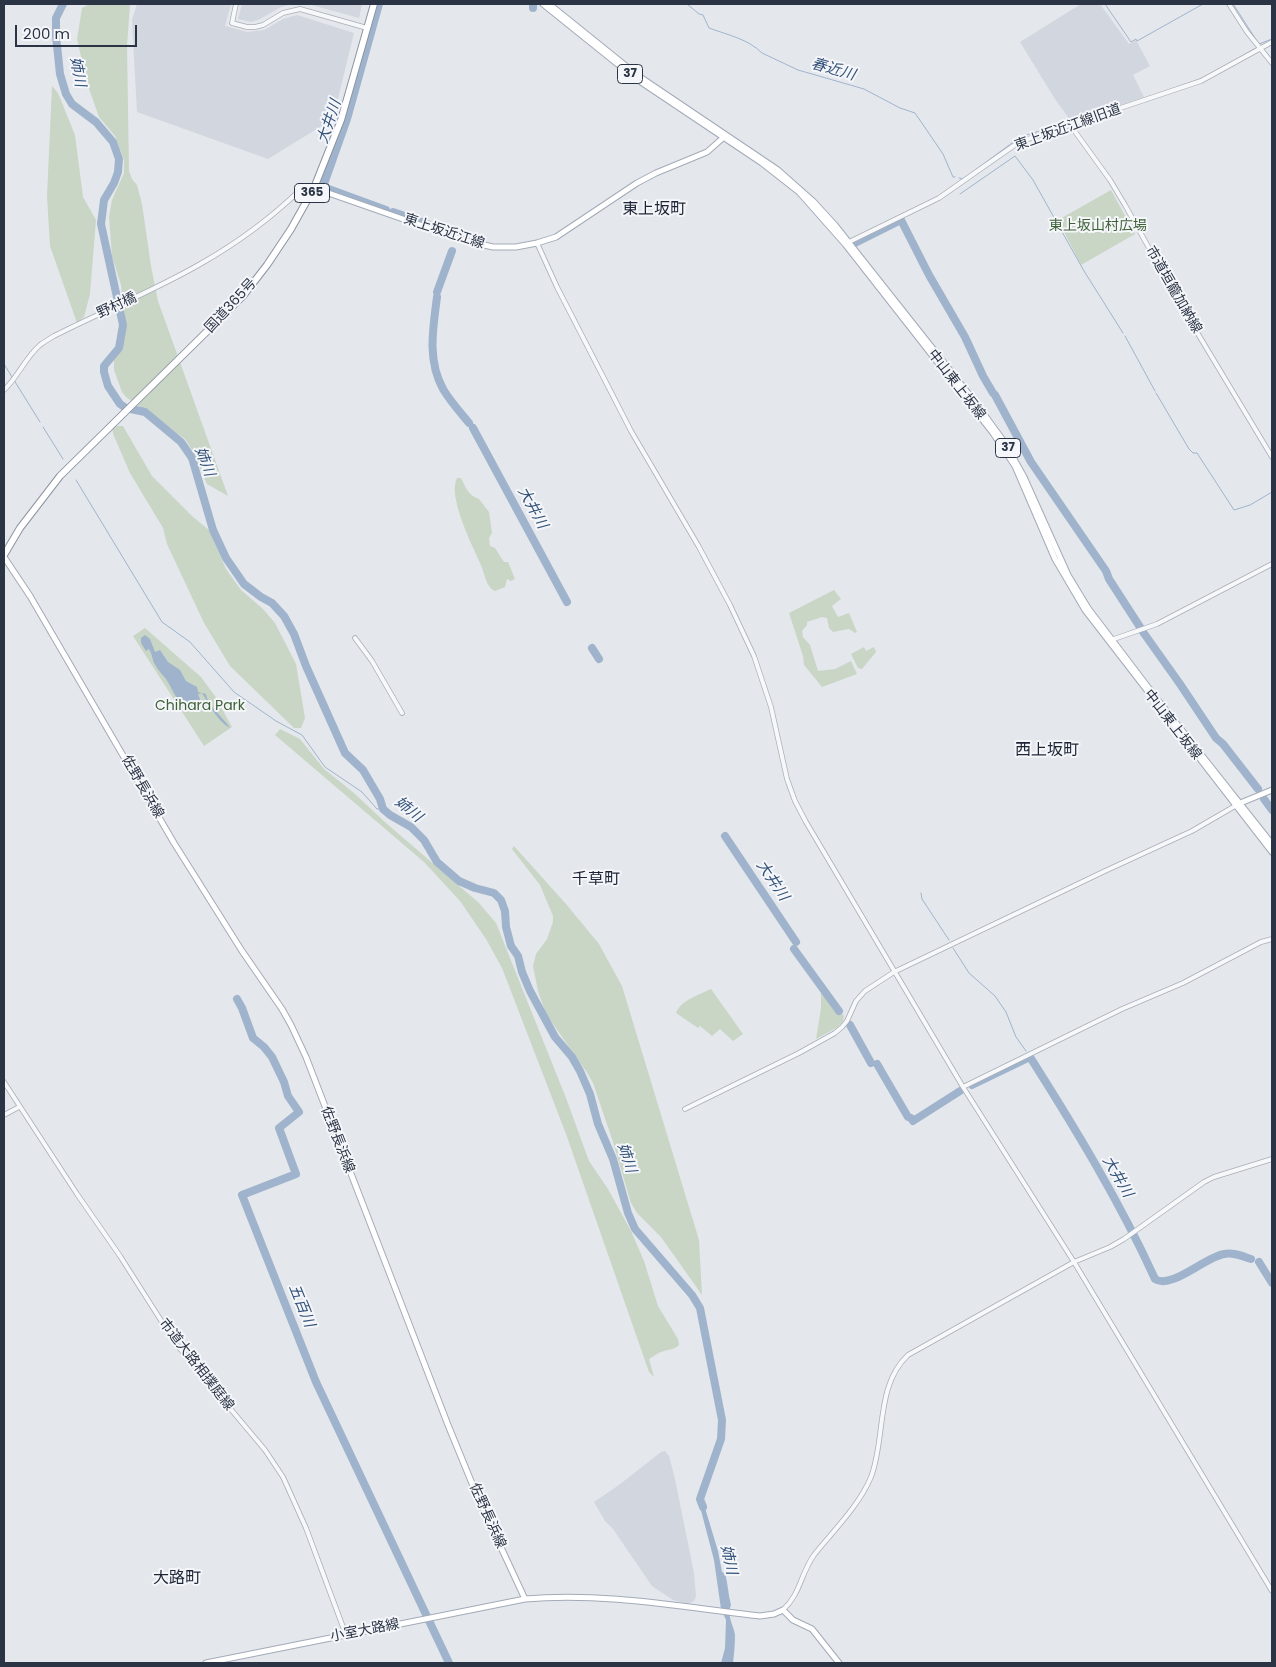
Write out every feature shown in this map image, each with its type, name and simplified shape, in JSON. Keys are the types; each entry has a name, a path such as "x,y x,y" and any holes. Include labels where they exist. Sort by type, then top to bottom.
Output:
{"highway":[{"name":"国道365号","path":"4,556 20,528 60,476 243,296 286,236 314,188 341,120 374,4"}],"main road":[{"name":"中山東上坂線","path":"543,4 635,78 778,170 802,190 847,243 1002,445 1020,478 1052,553 1085,610 1237,804 1272,852"},
{"name":"中山東上坂線","path":"549,4 638,75 724,136"},
{"name":"東上坂近江線","path":"314,188 466,241 492,247 516,247 537,244 567,232 643,180 707,152 724,136"},
{"name":"佐野長浜線","path":"4,556 30,596 174,843 242,951 292,1025 451,1434 524,1599"},
{"path":"1237,804 1272,790"},
{"name":"中山東上坂線","path":"1237,804 1272,844"},
{"path":"524,1599 572,1596 613,1598 760,1616 774,1614 782,1610 793,1620 812,1629 838,1663"},
{"name":"小室大路線","path":"206,1663 524,1599"}],"street":[{"path":"236,4 232,23 246,27 263,25 282,13 300,9 367,28"},
{"path":"1229,4 1247,32 1272,63"},
{"name":"東上坂近江線旧道","path":"847,243 939,198 1019,142 1201,81 1272,42"},
{"name":"市道垣籠加納線","path":"1070,126 1110,180 1183,309 1272,457"},
{"name":"野村橋","path":"4,390 10,385 40,345 69,329 164,284 202,263 276,213 300,190 314,188"},
{"path":"537,244 557,288 631,431 699,547 730,605 754,656 764,683 786,779 795,800 963,1087 1074,1262 1272,1591"},
{"path":"1111,641 1157,624 1272,564"},
{"path":"355,638 372,661 402,713"},
{"path":"685,1110 834,1033 847,1021 856,1001 865,991 894,972 1105,871 1192,832 1237,804"},
{"path":"963,1087 1122,1009 1183,983 1261,942 1272,939"},
{"name":"市道大路相撲庭線","path":"4,1082 176,1344 265,1450 283,1478 306,1528 346,1635"},
{"path":"4,1115 19,1107"},
{"path":"782,1610 795,1597 806,1565 857,1502 871,1477 876,1460 888,1387 892,1374 902,1360 917,1348 1074,1262 1110,1247 1204,1182 1222,1174 1272,1158"}],"shaded area":[{"path":"137,4 231,4 225,26 247,32 264,30 283,19 297,15 354,33 333,119 268,159 137,112 132,20"},
{"path":"242,4 293,4 281,7 251,22 238,19"},
{"path":"308,4 362,4 359,18"},
{"path":"1081,4 1100,4 1129,44 1136,40 1150,66 1133,75 1144,97 1073,121 1070,120 1053,96 1020,42"},
{"path":"665,1451 669,1456 675,1479 694,1573 696,1596 694,1601 688,1604 673,1600 652,1586 613,1529 605,1521 594,1502 661,1452"}],"green space":[{"path":"90,4 130,4 127,46 129,171 137,185 142,204 158,301 228,496 207,484 185,439 126,397 122,392 114,370 114,357 122,346 125,321 121,285 112,256 109,217 112,200 124,173 124,160 115,136 99,117 87,83 77,39 82,8"},
{"path":"52,86 58,93 75,135 83,197 96,220 90,294 84,317 77,323 50,246 47,196"},
{"name":"東上坂山村広場","path":"1111,190 1135,234 1081,265 1058,220"},
{"path":"117,426 123,426 152,476 192,516 209,530 226,569 241,590 263,609 275,623 296,664 305,718 301,728 294,728 230,666 204,623 167,544 163,528 130,473 112,429"},
{"path":"457,478 461,478 470,493 479,499 489,512 492,533 489,538 490,546 495,548 504,562 508,562 515,579 511,581 507,579 505,587 495,591 488,584 462,522 455,497"},
{"path":"834,590 841,599 832,606 838,617 849,613 857,632 855,633 849,629 833,632 829,628 827,618 822,617 807,622 802,631 803,637 810,645 818,671 835,669 851,661 857,674 822,687 804,665 803,656 789,613"},
{"name":"Chihara Park","path":"145,628 201,677 215,696 232,727 204,746 133,636"},
{"path":"864,647 866,651 874,647 876,652 862,669 858,668 851,654"},
{"path":"280,729 300,739 324,769 479,903 496,923 566,1098 589,1161 608,1189 631,1231 644,1261 658,1306 678,1339 679,1345 677,1347 660,1352 649,1359 654,1377 649,1372 566,1134 502,968 486,939 460,901 424,862 275,735"},
{"path":"514,846 599,944 622,986 699,1240 702,1295 661,1237 637,1213 631,1203 593,1083 546,1014 538,991 533,966 536,954 547,939 553,922 553,916 540,885 512,849"},
{"path":"711,989 743,1034 733,1041 720,1029 712,1036 700,1026 698,1028 676,1013 678,1008 686,1001"},
{"path":"821,992 844,1016 843,1021 838,1027 816,1039 821,1008"}],"water":[{"path":"145,635 150,639 155,652 160,650 168,662 180,670 186,681 197,687 198,692 202,693 198,694 201,702 198,707 185,710 182,706 159,671 149,649 146,651 141,643 141,638"},
{"path":"202,693 206,694 209,703 230,728 218,717"},
{"path":"702,1498 718,1551 722,1572 725,1573 727,1581 731,1605 730,1617 735,1635 733,1663 721,1663 725,1648 726,1620 721,1609 714,1560 698,1499"}],"waterway":[{"name":"姉川","path":"63,4 56,18 56,36 60,74 66,94 72,104 96,122 113,142 119,159 118,172 114,183 104,200 101,224 123,325 119,348 104,366 108,386 120,404 126,408 145,412 181,442 192,458 213,530 226,558 244,584 272,603 284,616 294,634 306,666 345,753 363,770 380,799 383,809 411,827 424,840 437,862 459,881 494,893 501,900 505,911 506,927 511,946 518,956 530,991 555,1037 572,1057 590,1094 598,1124 613,1159 628,1213 635,1229 692,1295 700,1308 722,1420 721,1439 700,1499 703,1507"},
{"name":"大井川","path":"379,4 347,119 324,184 326,188 386,210"},
{"name":"春近川","path":"687,4 703,15 709,28 744,41 762,53 798,70 864,89 900,108 915,113 943,154 953,177 955,177"},
{"path":"1105,4 1131,42 1136,39 1137,41 1203,4"},
{"path":"1233,4 1257,41"},
{"path":"1259,44 1272,39"},
{"path":"1239,58 1254,49"},
{"path":"1143,99 1205,77"},
{"name":"春近川","path":"1044,130 1059,124"},
{"name":"春近川","path":"1020,137 1040,131"},
{"name":"春近川","path":"959,178 963,179 1014,140"},
{"path":"960,194 1015,156 1033,180 1084,271 1123,333"},
{"name":"大井川","path":"393,212 458,235"},
{"path":"855,243 901,220 929,275 965,337 993,393"},
{"name":"大井川","path":"437,292 452,251"},
{"name":"大井川","path":"437,297 432,344 435,367 443,389 469,423"},
{"path":"1125,336 1155,391"},
{"path":"4,364 40,422"},
{"path":"1156,393 1189,449 1193,453 1197,453 1234,510 1250,505 1272,492"},
{"path":"995,395 1031,462 1106,571 1109,579 1140,627"},
{"path":"43,427 63,459"},
{"name":"大井川","path":"473,428 567,602"},
{"path":"76,480 162,622 190,642 234,692 276,721 302,735 325,767 362,792 377,809 383,809"},
{"path":"1143,632 1216,738 1223,744 1258,789"},
{"name":"大井川","path":"592,648 599,659"},
{"path":"1264,799 1272,810"},
{"name":"大井川","path":"725,836 796,942"},
{"path":"921,893 922,899 949,940"},
{"path":"953,948 969,973 995,996 1006,1012 1016,1037 1026,1051"},
{"name":"大井川","path":"794,949 839,1011"},
{"name":"五百川","path":"237,999 253,1038 272,1057 284,1082 288,1096 299,1112 279,1128 296,1174 242,1195 316,1382 449,1663"},
{"name":"大井川","path":"850,1025 871,1063"},
{"name":"大井川","path":"972,1085 1030,1057 1096,1166 1127,1222 1155,1279 1162,1281 1179,1277 1216,1256 1224,1254 1234,1254 1251,1259"},
{"name":"大井川","path":"877,1064 908,1117 911,1118"},
{"name":"大井川","path":"913,1121 960,1091"},
{"name":"大井川","path":"1259,1262 1272,1283"}],"district":[{"name":"東上坂町","path":"654,210"},
{"name":"西上坂町","path":"1047,751"},
{"name":"千草町","path":"596,880"},
{"name":"大路町","path":"177,1579"}]}
